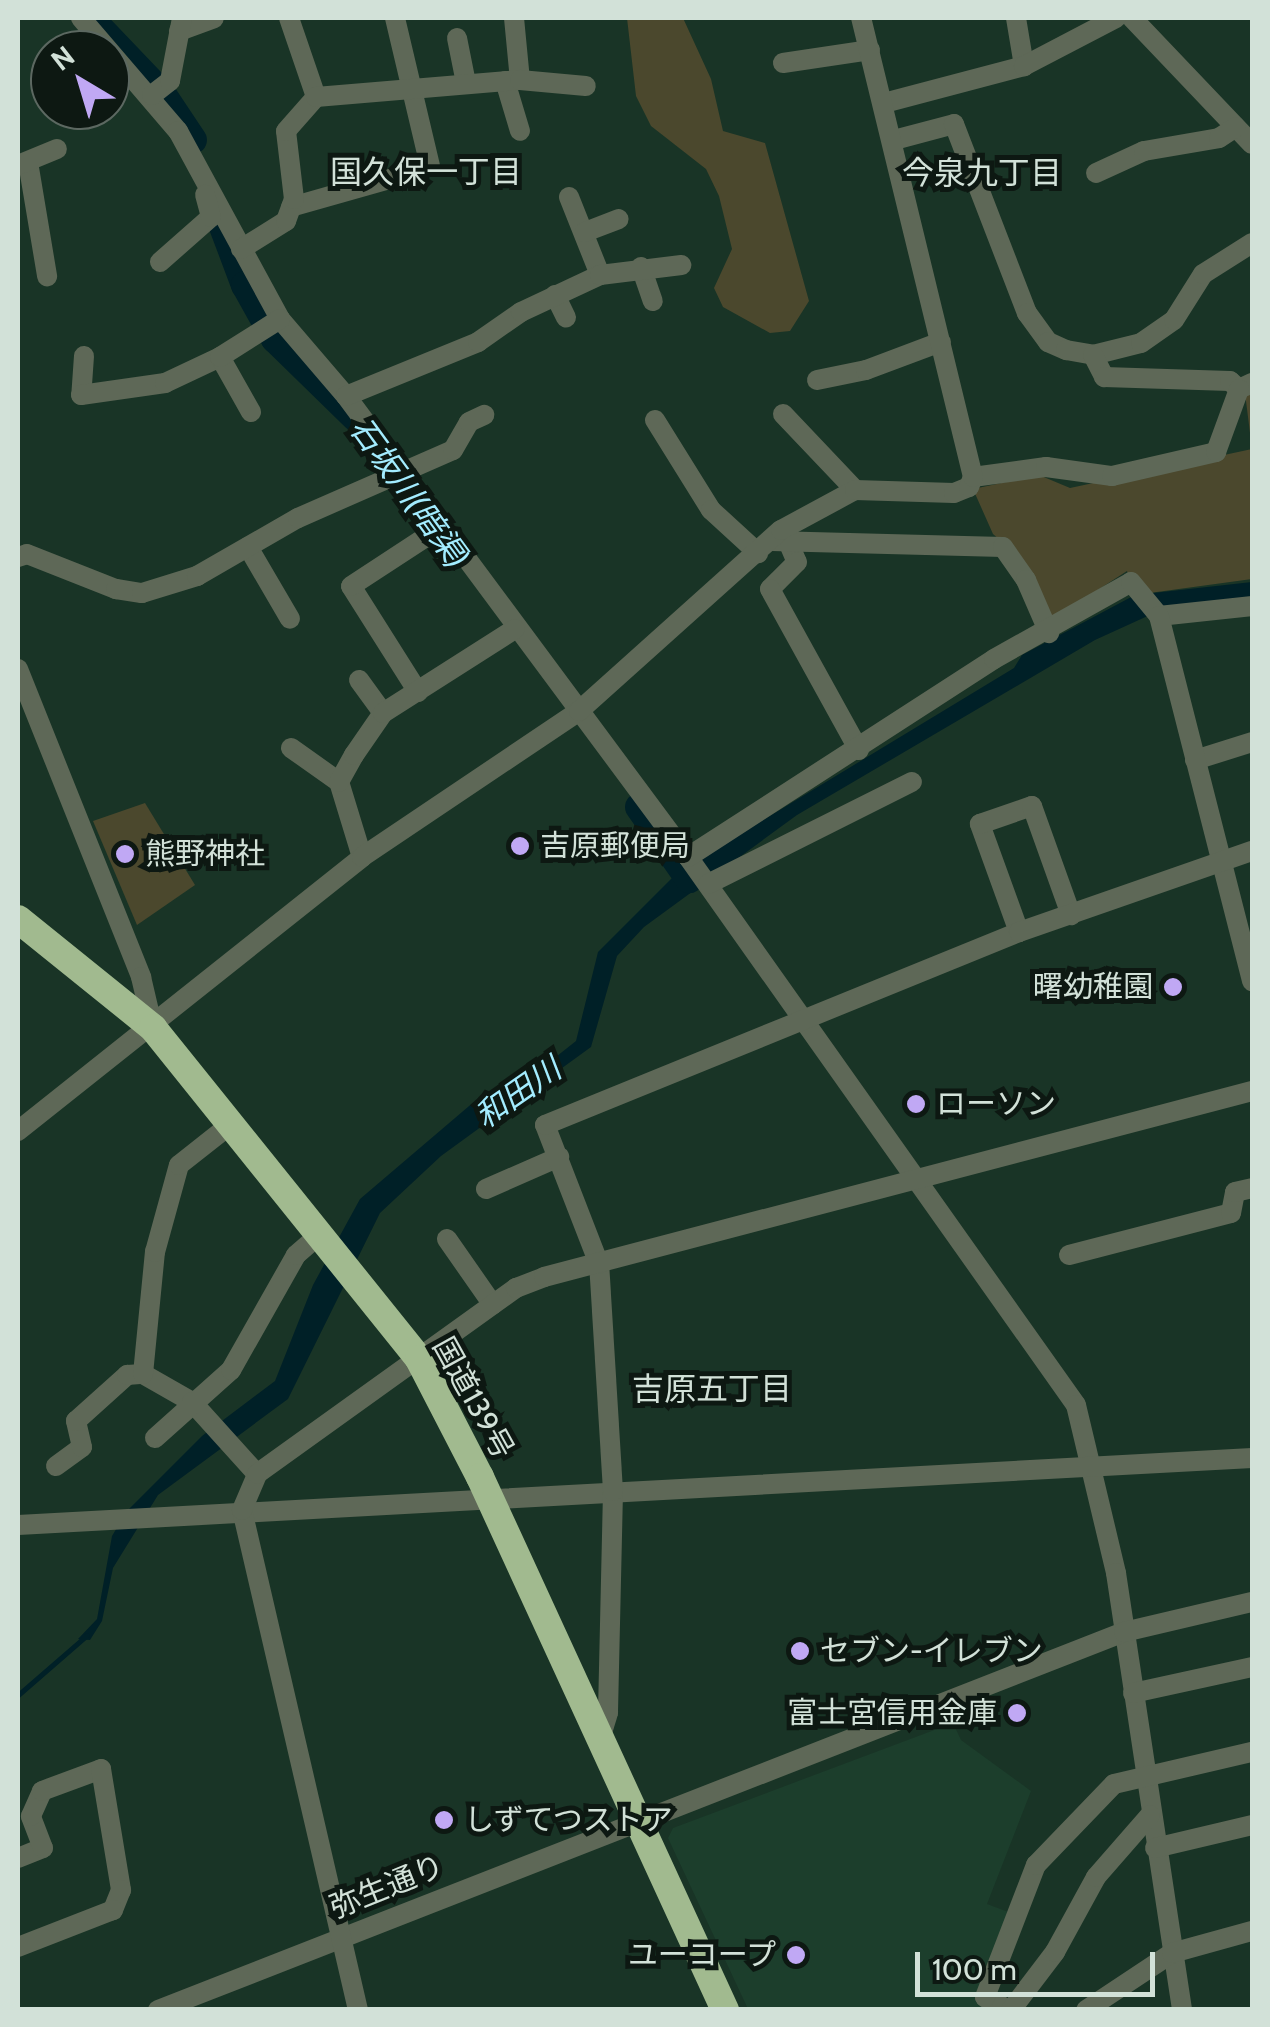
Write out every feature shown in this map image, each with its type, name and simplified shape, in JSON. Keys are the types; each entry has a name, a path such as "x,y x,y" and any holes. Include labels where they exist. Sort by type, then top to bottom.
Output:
{"highway":[{"name":"国道139号","path":"18,919 154,1028 418,1359 490,1498 725,2010"}],"street":[{"path":"81,18 152,95 280,319 346,396 395,476 572,716 688,856 920,1178 1068,1392 1093,1467 1124,1632 1182,2010"},
{"path":"152,95 170,81 181,24 214,18"},
{"path":"288,18 316,97"},
{"path":"291,207 420,170 411,86 395,18"},
{"path":"514,18 513,80 520,131"},
{"path":"18,1131 154,1028 362,857 572,716 772,544 855,490 954,493 969,487 973,477 942,342 861,18"},
{"path":"1016,18 1024,66"},
{"path":"884,103 1024,66 1116,18"},
{"path":"1132,18 1252,144"},
{"path":"457,38 466,83"},
{"path":"783,63 870,50"},
{"path":"241,249 286,221 291,207 286,132 316,97 513,80 586,86"},
{"path":"894,140 954,124 1027,313 1048,342 1093,355 1140,343 1174,320 1203,274 1252,243"},
{"path":"1096,174 1144,152 1219,138 1236,126"},
{"path":"47,276 23,163 58,149"},
{"path":"568,197 600,275"},
{"path":"160,262 211,217 214,203"},
{"path":"585,232 619,219"},
{"path":"346,396 478,342 555,295 600,275 681,265"},
{"path":"641,268 653,301"},
{"path":"555,295 566,318"},
{"path":"84,356 81,396 165,383 220,357 280,319"},
{"path":"817,380 866,370 942,342"},
{"path":"973,477 1046,467 1112,476 1216,452 1246,386 1104,377 1093,355"},
{"path":"220,357 251,412"},
{"path":"783,414 855,490"},
{"path":"18,557 26,554 116,589 142,592 197,576 248,547 453,450 469,422 484,415"},
{"path":"655,420 711,510 797,562 770,589 859,750"},
{"path":"418,692 351,586 436,530"},
{"path":"772,544 1003,547 1026,580 1049,633"},
{"path":"248,547 290,618"},
{"path":"688,856 859,750 994,658 1049,633 1131,582 1159,616 1219,863 1252,977"},
{"path":"1159,616 1252,606"},
{"path":"340,782 384,712 511,632"},
{"path":"18,668 141,977 154,1028"},
{"path":"359,680 384,712"},
{"path":"1195,760 1252,742"},
{"path":"292,748 340,782 362,857"},
{"path":"708,884 912,782"},
{"path":"1020,932 980,824 1032,806 1071,916"},
{"path":"600,1739 608,1712 613,1491 599,1264 545,1124 1020,932 1252,851"},
{"path":"358,2010 242,1510 258,1474 494,1305 544,1277 1252,1091"},
{"path":"143,1374 155,1252 179,1165 230,1124"},
{"path":"486,1189 559,1158"},
{"path":"1069,1256 1230,1214 1235,1192 1252,1188"},
{"path":"155,1438 231,1370 296,1255 325,1239"},
{"path":"447,1239 494,1305"},
{"path":"56,1466 82,1447 76,1421 127,1375 143,1374 192,1402 258,1474"},
{"path":"18,1525 1252,1458"},
{"name":"弥生通り","path":"158,2010 1124,1632 1252,1602"},
{"path":"1133,1693 1252,1667"},
{"path":"1150,1816 1096,1877 1056,1952 1010,2010 985,1997 1036,1865 1114,1784 1252,1752"},
{"path":"18,1858 43,1848 31,1816 42,1791 101,1769 121,1890 113,1910 18,1947"},
{"path":"1155,1848 1252,1825"},
{"path":"1086,2010 1172,1954 1252,1931"}],"shaded area":[{"path":"627,18 683,18 711,79 723,131 765,143 809,301 790,331 770,333 723,307 714,288 732,249 719,196 706,169 651,126 636,96"},
{"path":"1252,382 1252,449 1244,385"},
{"path":"1252,449 1252,579 1135,595 1127,571 1053,619 1023,560 993,534 973,489 1039,475 1070,488"},
{"path":"145,803 195,885 137,925 93,821"},
{"path":"953,1723 961,1740 1031,1791 987,1904 1011,1913 991,2009 748,2009 668,1838 673,1828"}],"water":[{"path":"1252,582 1252,602 1163,609 1095,640 797,815 644,927 617,956 591,1047 441,1156 380,1213 288,1399 158,1495 113,1568 102,1621 90,1640 78,1639 97,1619 112,1536 127,1511 202,1436 275,1381 313,1285 360,1199 482,1095 528,1079 576,1041 598,952 679,871 1014,668 1022,655 1135,595"}],"waterway":[{"name":"石坂川(暗渠)","path":"90,18 156,87"},
{"name":"石坂川(暗渠)","path":"163,95 193,140"},
{"name":"石坂川(暗渠)","path":"219,216 245,285 275,339 355,417"},
{"name":"石坂川(暗渠)","path":"639,807 689,879"},
{"name":"和田川","path":"18,1695 87,1635"}],"place":[{"name":"吉原郵便局","path":"520,846"},
{"name":"熊野神社","path":"125,854"},
{"name":"曙幼稚園","path":"1173,987"},
{"name":"ローソン","path":"916,1104"},
{"name":"セブン-イレブン","path":"800,1651"},
{"name":"富士宮信用金庫","path":"1017,1713"},
{"name":"しずてつストア","path":"444,1820"},
{"name":"ユーコープ","path":"796,1955"}],"district":[{"name":"国久保一丁目","path":"426,172"},
{"name":"今泉九丁目","path":"982,173"},
{"name":"吉原五丁目","path":"712,1389"}]}
